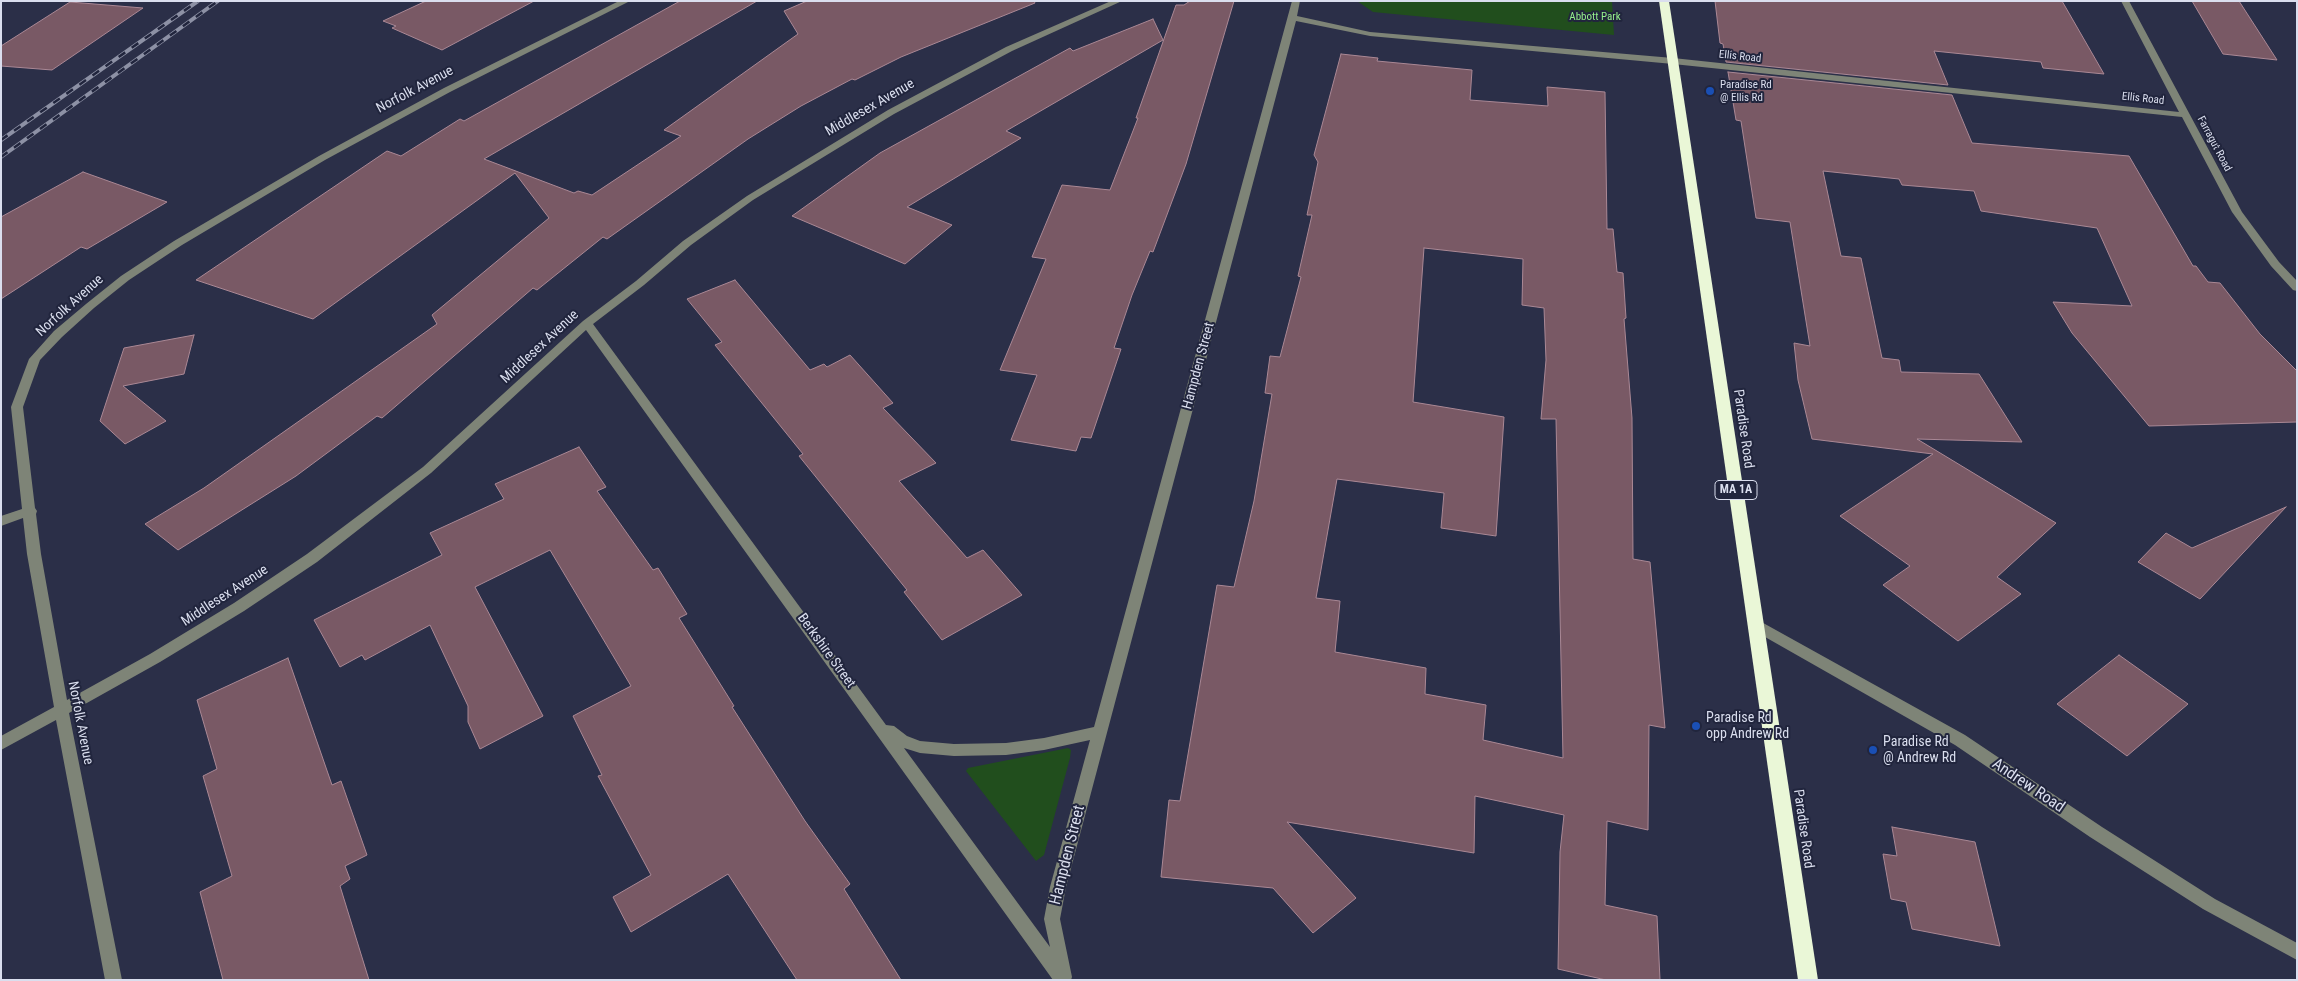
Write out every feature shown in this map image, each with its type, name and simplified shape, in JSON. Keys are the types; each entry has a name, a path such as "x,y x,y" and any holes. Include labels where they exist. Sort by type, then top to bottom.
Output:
{"highway":[{"name":"Paradise Road","path":"1664,1 1808,980"}],"street":[{"name":"Norfolk Avenue","path":"114,980 34,554 31,511 17,407 35,359 58,334 90,306 126,278 178,243 322,158 447,90 626,1"},
{"name":"Middlesex Avenue","path":"1,744 155,658 239,607 312,558 427,470 487,417 587,323 640,283 687,243 750,198 891,112 1009,49 1118,1"},
{"name":"Hampden Street","path":"1064,980 1052,919 1058,887 1293,18 1296,1"},
{"name":"Farragut Road","path":"2125,1 2237,212 2275,264 2297,288"},
{"name":"Ellis Road","path":"1293,18 1370,34 1673,61 2185,115"},
{"name":"Berkshire Street","path":"587,323 1064,980"},
{"path":"1,522 31,511"},
{"name":"Andrew Road","path":"1756,625 1960,740 2096,832 2209,904 2297,952"},
{"path":"872,714 902,740 920,747 1006,749 1044,744 1100,732"}],"green space":[{"name":"Abbott Park","path":"1357,1 1612,1 1614,35 1373,12"},
{"path":"1068,748 1071,750 1070,758 1044,855 1036,861 966,771 968,768"}],"building":[{"path":"426,1 534,1 442,50 392,28 396,26 383,21"},
{"path":"680,1 757,1 484,159 574,193 578,191 592,195 681,136 664,130 798,34 784,11 807,1 1034,1 1035,3 901,57 855,80 852,79 801,106 748,139 607,239 603,237 537,290 533,288 382,418 377,416 296,476 178,550 145,524 204,488 437,324 432,315 549,218 515,173 313,319 196,280 387,151 401,156 460,119 464,121"},
{"path":"1190,1 1234,1 1186,164 1153,252 1150,251 1132,295 1114,348 1121,349 1091,438 1081,437 1076,451 1011,440 1037,375 1000,370 1046,259 1032,257 1062,185 1110,190 1138,118 1136,118 1176,5 1184,5"},
{"path":"1715,1 2062,1 2104,74 2043,68 2041,62 1934,51 1948,85 1726,62 1723,44 1720,43"},
{"path":"2192,1 2239,1 2277,60 2223,54"},
{"path":"70,2 143,8 52,70 1,66 1,46"},
{"path":"1153,19 1163,40 1006,131 1021,138 907,207 952,225 905,264 792,216 880,153 1070,48 1073,51"},
{"path":"1341,54 1378,58 1377,61 1472,70 1470,100 1548,106 1547,87 1605,92 1607,229 1613,229 1617,272 1623,273 1626,318 1624,319 1632,418 1633,559 1650,562 1665,728 1649,725 1648,830 1607,821 1605,905 1657,916 1660,980 1606,980 1558,969 1560,852 1564,815 1475,796 1474,853 1287,822 1356,898 1313,933 1273,888 1161,877 1169,800 1180,801 1217,585 1234,587 1254,501 1272,394 1265,393 1270,356 1280,357 1301,277 1298,276 1312,215 1307,215 1318,162 1314,155","holes":["1424,248 1523,259 1522,305 1544,308 1546,360 1541,419 1556,419 1563,758 1483,740 1486,705 1425,694 1426,668 1335,652 1340,601 1316,598 1337,479 1444,493 1441,528 1496,536 1504,417 1413,402"]},
{"path":"1728,72 1952,95 1972,143 2129,156 2193,266 2196,266 2208,282 2220,283 2260,334 2297,371 2297,422 2149,426 2072,333 2053,302 2132,306 2097,228 1981,211 1974,191 1902,185 1899,179 1823,171 1841,256 1861,258 1882,358 1899,360 1901,372 1979,374 2022,442 1917,439 2056,523 1997,577 2021,594 1958,641 1883,585 1910,566 1840,516 1933,454 1812,439 1798,380 1794,343 1810,346 1790,222 1756,218 1741,121 1736,120"},
{"path":"83,172 167,202 87,249 81,247 1,299 1,217"},
{"path":"735,280 810,370 824,364 827,367 850,355 893,403 883,408 936,463 899,481 967,558 983,550 1022,595 942,640 904,592 907,590 799,456 803,454 715,345 722,342 687,299"},
{"path":"194,335 184,374 123,386 166,421 125,444 100,421 124,348"},
{"path":"579,447 606,487 597,491 653,570 658,568 687,614 679,618 734,706 732,707 805,821 850,884 844,889 901,980 797,980 728,874 631,932 613,897 651,875 598,776 602,775 573,716 631,686 550,550 475,587 543,716 480,749 468,722 468,706 430,625 365,660 362,655 340,667 314,620 442,555 430,533 504,499 495,484"},
{"path":"2286,507 2200,599 2138,562 2166,533 2192,548"},
{"path":"2119,655 2188,704 2127,756 2057,704"},
{"path":"288,658 332,785 341,781 367,855 345,866 350,879 340,886 369,980 223,980 200,892 232,876 203,776 217,769 197,700"},
{"path":"1892,827 1975,842 2000,946 1912,929 1906,902 1891,899 1883,854 1897,856"}],"railway":[{"path":"1,140 198,1"},
{"path":"1,157 218,1"}],"place":[{"name":"Paradise Rd @ Ellis Rd","path":"1710,91"},
{"name":"Paradise Rd opp Andrew Rd","path":"1696,726"},
{"name":"Paradise Rd @ Andrew Rd","path":"1873,750"}]}
